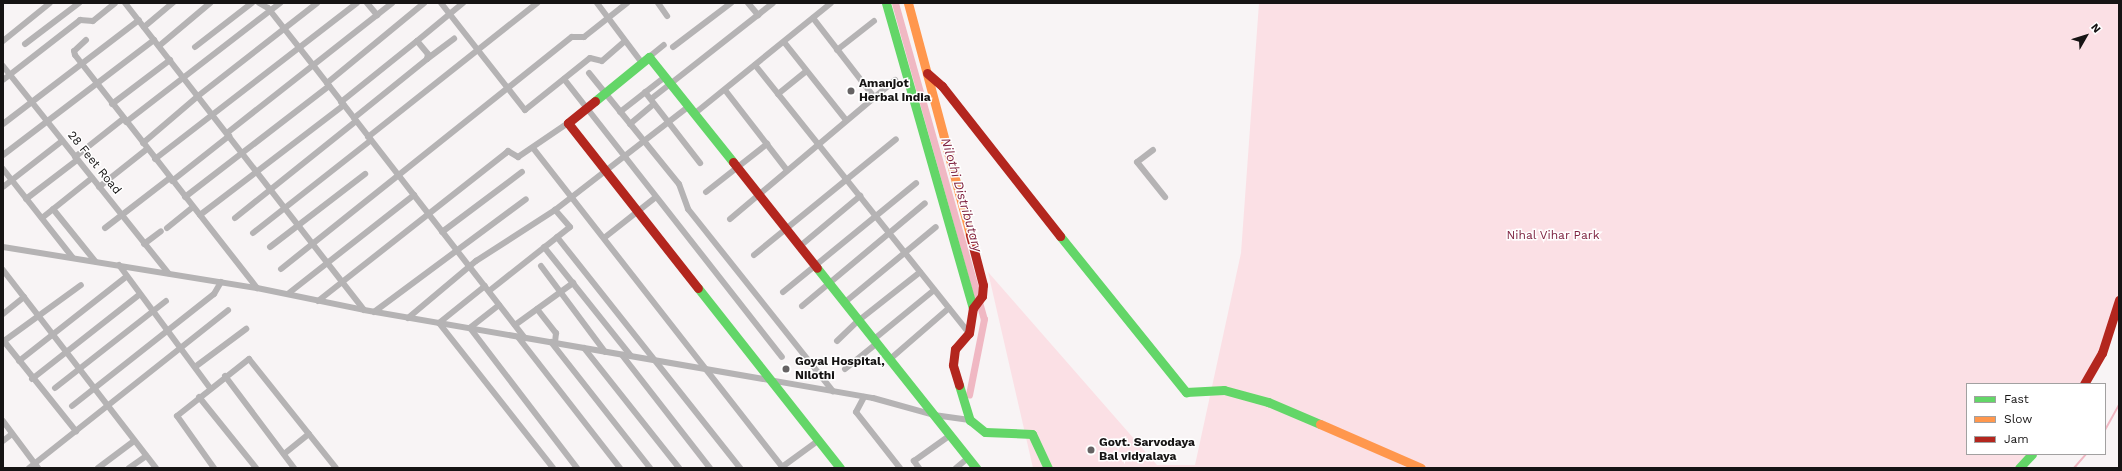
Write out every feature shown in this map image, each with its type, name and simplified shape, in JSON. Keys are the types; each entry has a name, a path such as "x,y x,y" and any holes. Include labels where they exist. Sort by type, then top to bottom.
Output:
{"street":[{"path":"3,41 50,3"},
{"path":"25,44 79,3"},
{"path":"3,80 80,20 93,21 115,3"},
{"path":"144,27 173,3"},
{"path":"3,155 210,3"},
{"path":"195,47 252,3"},
{"path":"259,3 270,11 313,65 525,338"},
{"path":"26,199 125,120 184,78 280,3"},
{"path":"143,143 198,96 317,3"},
{"path":"155,159 356,3"},
{"path":"367,3 377,15"},
{"path":"105,228 228,135 313,65 392,3"},
{"path":"185,197 328,84 424,3"},
{"path":"441,3 525,110 590,58 602,61 625,41"},
{"path":"200,215 343,104 463,3"},
{"path":"254,233 286,209 369,138 537,3"},
{"path":"597,3 625,41 667,80 757,195 976,468"},
{"path":"280,269 314,245 507,87 572,37 584,37 627,3"},
{"path":"658,3 667,16"},
{"path":"673,47 730,3"},
{"path":"748,3 758,15"},
{"path":"620,112 645,92 667,80 773,3"},
{"path":"408,318 486,254 556,210 668,122 691,111 725,90 831,3"},
{"path":"886,3 977,303"},
{"path":"908,3 981,276 977,303 969,333 955,349 953,366 970,420"},
{"path":"127,4 364,310"},
{"path":"813,18 874,97"},
{"path":"3,124 83,65 139,20"},
{"path":"837,50 874,21"},
{"path":"235,218 271,190 427,59 454,39"},
{"path":"86,40 74,52 112,104 257,288"},
{"path":"416,41 428,54 427,59"},
{"path":"784,42 846,120"},
{"path":"318,301 508,151 515,158 533,148 568,123 664,45"},
{"path":"112,104 170,60"},
{"path":"755,65 969,333"},
{"name":"28 Feet Road","path":"3,66 168,273"},
{"path":"778,94 806,71"},
{"path":"927,72 942,86 1178,385 1186,392 1224,390 1268,402 1421,468"},
{"path":"589,73 679,184 688,209 833,391"},
{"path":"564,79 782,357"},
{"path":"630,124 652,102 667,80"},
{"path":"730,219 786,169 895,80"},
{"path":"725,90 786,169"},
{"path":"645,92 700,164"},
{"path":"568,123 840,468"},
{"path":"754,255 896,139"},
{"path":"3,188 62,141"},
{"path":"706,192 767,144"},
{"path":"533,148 782,468 819,440"},
{"path":"99,187 148,149"},
{"path":"1153,150 1137,162 1165,197"},
{"path":"3,169 73,258"},
{"path":"442,232 522,172"},
{"path":"270,247 365,174"},
{"path":"42,218 92,178"},
{"path":"782,292 916,183"},
{"path":"289,293 414,195"},
{"path":"799,247 860,196"},
{"path":"604,238 656,197"},
{"path":"374,312 526,199"},
{"path":"802,306 890,234 925,203"},
{"path":"167,228 193,207"},
{"path":"53,209 95,262"},
{"path":"439,323 570,227 556,210"},
{"path":"844,304 936,228"},
{"path":"144,244 161,231"},
{"path":"557,237 740,468"},
{"path":"3,247 289,293 318,301 374,312 864,397 934,415 970,420 985,432 1032,434 1048,468"},
{"path":"544,247 631,356"},
{"path":"119,265 210,388"},
{"path":"541,266 605,352"},
{"path":"3,270 66,354 156,468"},
{"path":"837,340 858,321 920,272"},
{"path":"19,361 127,276"},
{"path":"72,406 214,294 221,282"},
{"path":"515,325 573,283"},
{"path":"76,431 32,379 4,341 81,284"},
{"path":"845,369 934,290"},
{"path":"32,379 66,354 140,294"},
{"path":"3,314 24,298"},
{"path":"2085,383 2102,353 2119,300"},
{"path":"55,388 166,302"},
{"path":"470,328 499,305"},
{"path":"889,360 949,308"},
{"path":"537,309 556,333 553,343"},
{"path":"29,468 37,466 76,431 228,310"},
{"path":"439,323 553,468"},
{"path":"470,328 577,468"},
{"path":"195,367 246,329"},
{"path":"518,336 620,468"},
{"path":"553,343 650,468"},
{"path":"584,348 679,468"},
{"path":"622,355 710,468"},
{"path":"214,468 178,417 180,412 245,360 250,359 336,468"},
{"path":"225,376 294,468"},
{"path":"199,397 256,468"},
{"path":"864,397 856,412 900,468"},
{"path":"4,423 37,466"},
{"path":"3,441 12,434"},
{"path":"284,454 309,434"},
{"path":"919,468 914,462 949,436"},
{"path":"98,468 134,441"},
{"path":"2019,468 2031,455"},
{"path":"129,468 146,456"},
{"path":"956,468 968,458"}],"green space":[{"name":"Nihal Vihar Park","path":"1259,3 2119,3 2119,310 2098,371 2090,383 1966,383 1966,455 2033,455 2021,468 1033,468 988,272 1157,465 1195,465 1241,253"}],"waterway":[{"name":"Nilothi Distributary","path":"895,3 984,319 969,395"},
{"path":"2106,428 2119,405"},
{"path":"2074,468 2085,455"}],"traffic: fast":[{"path":"886,3 973,308"},
{"path":"595,101 649,57 733,162"},
{"path":"1060,236 1186,392 1224,390 1268,402 1320,424"},
{"path":"817,268 976,468"},
{"path":"698,288 840,468"},
{"path":"959,385 970,420 985,432 1032,434 1048,468"},
{"path":"2019,468 2031,455"}],"traffic: slow":[{"path":"908,3 970,235"},
{"path":"1320,424 1421,468"}],"traffic: jam":[{"path":"927,73 942,86 1060,236"},
{"path":"595,101 568,123 698,288"},
{"path":"733,162 817,268"},
{"path":"959,385 953,365 955,349 969,333 973,308 982,296 983,285 970,235"},
{"path":"2085,383 2102,353 2119,300"}],"place":[{"name":"Amanjot Herbal India","path":"851,91"},
{"name":"Goyal Hospital, Nilothi","path":"786,369"},
{"name":"Govt. Sarvodaya Bal vidyalaya","path":"1091,450"}]}
